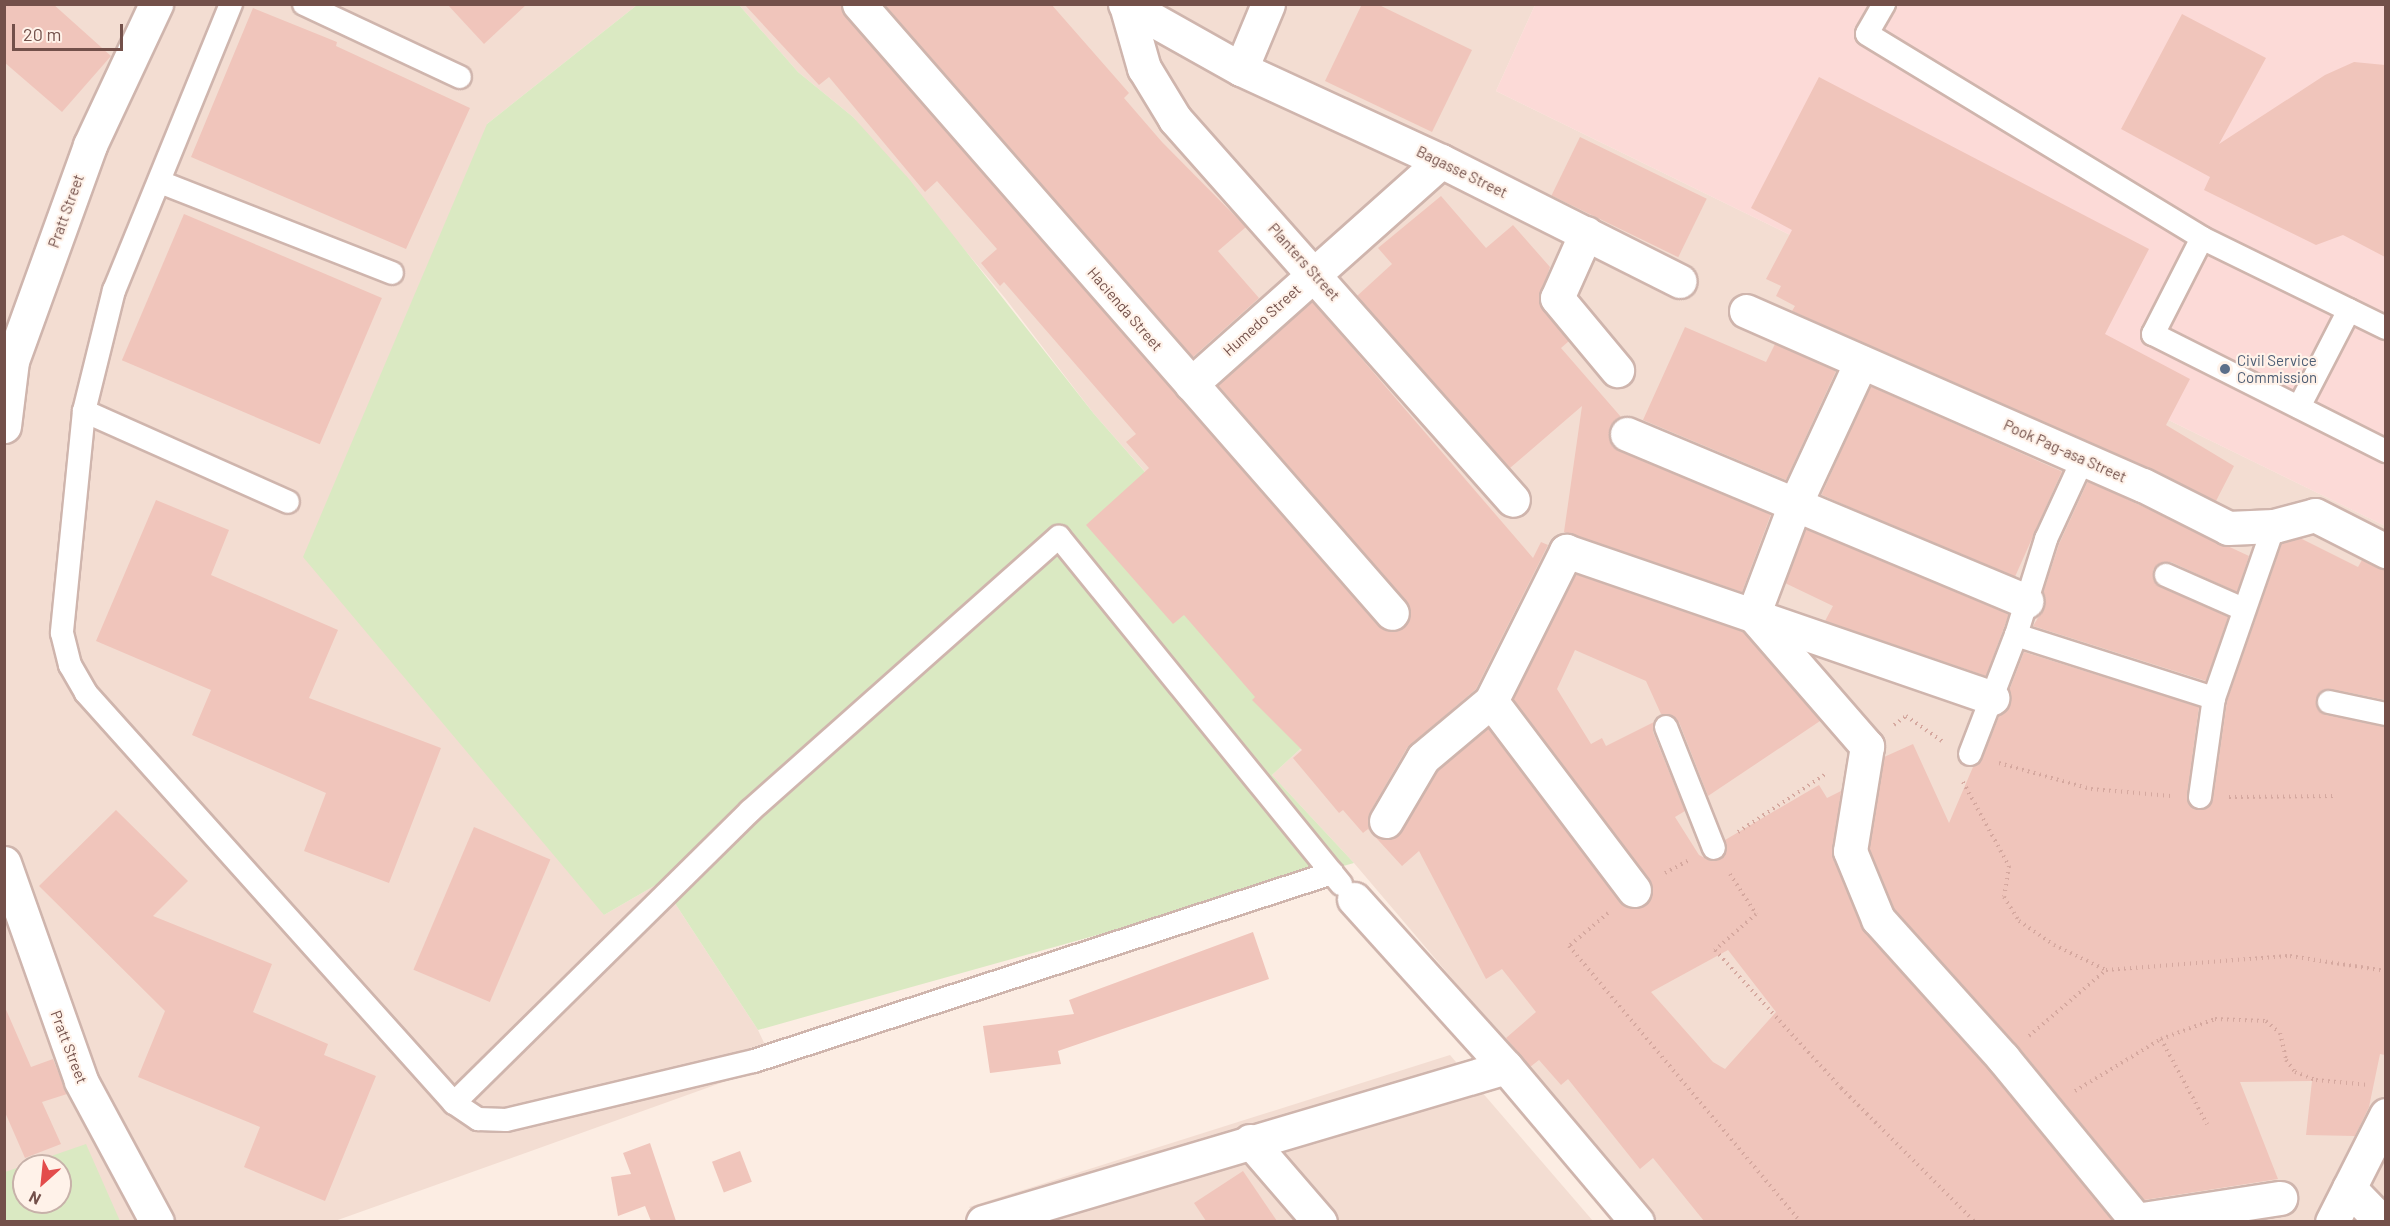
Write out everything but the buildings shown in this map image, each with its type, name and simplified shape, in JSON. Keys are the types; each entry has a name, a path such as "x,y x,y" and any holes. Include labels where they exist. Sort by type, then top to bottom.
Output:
{"street":[{"name":"Pratt Street","path":"4,426 8,358 90,145 156,4"},
{"name":"Hacienda Street","path":"859,4 1392,613"},
{"path":"1241,69 1268,4"},
{"name":"Planters Street","path":"1125,5 1241,69"},
{"name":"Planters Street","path":"1125,5 1144,68 1175,119 1513,500"},
{"name":"Bagasse Street","path":"1241,69 1441,161 1680,281"},
{"name":"Humedo Street","path":"1191,384 1441,161"},
{"path":"1587,233 1557,298 1617,370"},
{"name":"Pook Pag-asa Street","path":"1746,311 2084,459 2228,528 2274,526 2315,515 2385,551"},
{"path":"1753,615 1795,504 1861,362"},
{"path":"1627,434 2027,601"},
{"path":"1386,821 1423,758 1491,701 1566,551 1992,698"},
{"path":"1753,615 1867,746 1850,850 1878,919 2003,1058 2043,1110 2136,1220 2280,1198"},
{"path":"1491,701 1634,890"},
{"name":"Pratt Street","path":"4,863 81,1081 157,1221"},
{"path":"1354,899 1506,1067 1637,1221"},
{"path":"982,1221 1024,1216 1250,1141 1506,1067"},
{"path":"2332,1221 2349,1188 2380,1100"},
{"path":"1250,1141 1320,1221"},
{"path":"2349,1188 2382,1221"}],"lane":[{"path":"231,4 114,290 84,411 62,598 62,633 70,665 86,693 454,1103 478,1119 506,1120 754,1061 1332,873"},
{"path":"304,4 460,76"},
{"path":"1884,4 1867,34 2202,237 2385,328"},
{"path":"160,182 392,273"},
{"path":"2202,237 2153,334 2385,451"},
{"path":"2299,407 2349,310"},
{"path":"84,411 288,502"},
{"path":"1964,763 2016,635 2046,539 2084,459"},
{"path":"2200,797 2214,698 2243,609 2274,526"},
{"path":"454,1103 750,811 1059,537 1354,899"},
{"path":"2166,575 2243,609"},
{"path":"2016,635 2214,698"},
{"path":"2329,702 2385,714"},
{"path":"1666,727 1714,848"}],"path":[{"path":"1801,1221 1569,946 1634,890 1714,848 1867,746 1906,717 1964,763 2091,789 2200,797 2337,796"},
{"path":"1964,763 2009,866 2004,897 2019,921 2054,945 2106,970 2290,956 2385,971"},
{"path":"1714,848 1756,914 1715,950 1841,1088 1975,1221"},
{"path":"2003,1058 2106,970"},
{"path":"2043,1110 2161,1039 2206,1020 2266,1021 2280,1033 2286,1060 2295,1072 2380,1100"},
{"path":"2161,1039 2207,1124"}],"shaded area":[{"path":"5,5 637,5 487,124 604,915 661,882 758,1030 774,1064 335,1221 5,1222"},
{"path":"739,5 1535,5 1496,91 2385,526 2385,1221 1658,1221 1354,863 1272,775 1361,693 1299,646 1094,414 1005,298 853,117 798,72"},
{"name":"Civil Service Commission","path":"1535,5 2385,5 2385,526 1496,91"},
{"path":"1450,1055 1593,1221 982,1222 969,1207"}],"green space":[{"path":"637,5 739,5 798,72 853,117 909,179 1094,414 1298,646 1361,693 1272,775 1354,863 758,1030 661,882 604,915 303,557 487,124"},
{"path":"86,1144 120,1221 5,1221 5,1172 12,1170 12,1214 72,1214 72,1154 57,1154"}],"place":[{"name":"Civil Service Commission","path":"2225,369"}]}
